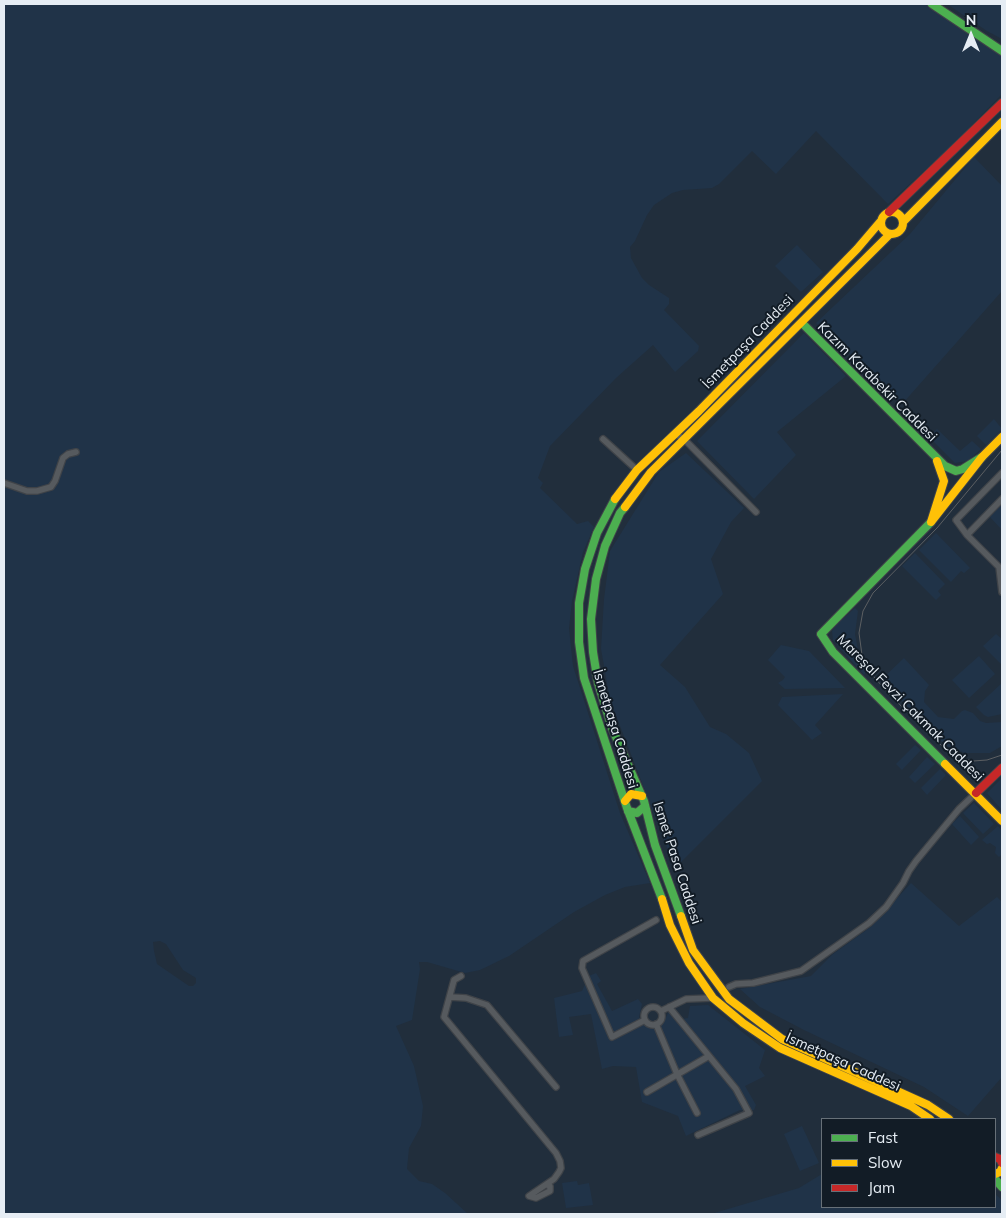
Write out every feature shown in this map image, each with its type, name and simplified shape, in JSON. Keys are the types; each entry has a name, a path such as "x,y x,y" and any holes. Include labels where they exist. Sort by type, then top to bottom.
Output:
{"main road":[{"path":"932,4 1002,51"},
{"path":"1002,103 889,212 884,214 880,222 882,229 890,234 898,232 903,226 903,222 1002,122"},
{"path":"889,212 897,213 903,222"},
{"name":"İsmetpaşa Caddesi","path":"880,222 857,249 699,411 637,470 615,499 597,533 585,569 579,603 579,642 584,678 628,811 658,887 662,903 689,962 713,998 743,1023 780,1048 911,1106 929,1118"},
{"name":"Ismet Pasa Caddesi","path":"890,234 802,324 651,472 620,513 605,546 596,578 591,619 593,652 598,683 612,728 642,796 655,845 693,950 729,999 782,1039 928,1105 947,1118"},
{"name":"Kazım Karabekir Caddesi","path":"802,324 935,457"},
{"path":"931,522 982,457 1002,437"},
{"path":"935,457 962,477 960,486"},
{"path":"935,457 946,486 952,489 960,486"},
{"path":"931,522 947,473 963,469 982,457"},
{"name":"Mareşal Fevzi Çakmak Caddesi","path":"931,522 821,634 833,652 1002,821"},
{"path":"976,793 1002,768"},
{"path":"625,801 628,795 631,794 642,796"},
{"path":"628,811 638,813 645,806"}],"street":[{"path":"675,434 684,440 756,512"},
{"path":"603,439 637,470"},
{"path":"4,483 27,491 37,491 51,487 56,481 63,458 68,454 76,452"},
{"path":"1002,473 956,520 967,535 998,567 1002,592"},
{"path":"967,535 1002,499"},
{"path":"729,986 801,971 869,923 881,913 916,861 976,793"},
{"path":"658,887 671,887"},
{"path":"645,1020 612,1037 582,968 584,961 656,920"},
{"path":"461,976 454,980 444,1017 560,1161 561,1168 559,1172 547,1185"},
{"path":"450,997 466,998 487,1005 556,1087"},
{"path":"661,1011 686,999 713,998"},
{"path":"669,1006 736,1089 749,1113 698,1135"},
{"path":"656,1007 661,1011 662,1018 656,1024 649,1024 645,1020 645,1012 649,1008 656,1007"},
{"path":"656,1024 677,1074 697,1113"},
{"path":"647,1092 709,1056"}],"shaded area":[{"path":"4,4 927,4 1002,56 1002,94 949,148 888,204 816,131 776,174 752,151 719,184 712,188 683,190 672,193 654,205 630,247 631,258 642,278 669,298 669,304 664,310 699,346 698,351 675,372 653,345 616,378 550,446 538,478 543,483 540,488 577,524 588,521 594,527 583,552 572,601 569,628 573,666 620,813 650,883 625,887 605,895 574,912 509,956 480,970 465,973 427,962 419,962 420,969 412,1020 396,1026 414,1066 423,1106 421,1126 409,1148 407,1169 419,1181 432,1184 445,1193 468,1214 4,1214","holes":["160,941 166,944 183,970 196,978 196,983 193,986 189,986 157,964 153,942"]},
{"path":"213,4 1002,4 1002,1214 4,1214 4,714"},
{"path":"947,4 1002,4 1002,39 987,31"},
{"path":"974,157 1002,186 1002,291 903,403 816,323 910,234"},
{"path":"797,245 823,272 801,292 775,266"},
{"path":"804,333 846,376 777,432 796,455 754,499 697,441"},
{"path":"994,419 1002,429 986,445 977,436"},
{"path":"937,429 960,451 972,441 981,449 968,461 955,463 929,437"},
{"path":"686,453 744,508 731,522 711,559 723,594 660,665 685,687 710,727 726,734 749,753 762,781 675,868 610,700 601,649 604,599 610,551 659,472"},
{"path":"1002,504 1002,530 990,517"},
{"path":"936,533 970,568 964,573 961,571 951,582 919,550"},
{"path":"915,553 945,584 938,591 941,595 936,600 902,566"},
{"path":"855,608 858,611 855,634 860,660 866,672 864,675 833,640 832,631"},
{"path":"996,634 1002,639 1002,665 983,646"},
{"path":"781,645 809,651 845,688 785,689 778,683 785,677 768,660"},
{"path":"979,656 995,674 969,698 952,680"},
{"path":"904,658 929,685 925,691 924,702 938,717 954,719 965,710 973,713 980,721 986,723 1002,722 1002,746 990,753 965,753 947,746 927,728 882,679"},
{"path":"1002,683 1002,714 988,717 976,707"},
{"path":"843,694 815,725 822,733 812,740 778,705 782,697"},
{"path":"915,745 921,750 902,770 896,764"},
{"path":"927,757 935,764 915,783 909,777"},
{"path":"940,769 946,775 927,795 921,788"},
{"path":"1002,778 1002,810 987,793"},
{"path":"974,803 994,824 983,834 963,813"},
{"path":"960,816 979,837 971,845 952,824"},
{"path":"998,826 1002,831 1002,854 999,857 995,853 996,847 982,840"},
{"path":"911,883 959,926 997,897 1002,902 1002,1077 968,1116 924,1087 760,1007 740,989 811,976 833,954 872,926"},
{"path":"596,973 601,981 597,984 612,1011 638,999 642,1004 639,1017 644,1025 651,1029 664,1022 669,1011 675,1020 688,1018 690,1006 708,1005 765,1050 759,1068 765,1076 745,1086 756,1105 754,1110 740,1110 686,1136 678,1116 642,1102 636,1067 613,1066 602,1069 591,1014 569,1017 573,1035 559,1037 554,998 582,991 589,976"},
{"path":"802,1126 819,1163 800,1171 784,1134"},
{"path":"821,1175 821,1208 996,1208 996,1195 1002,1200 1002,1214 711,1214 799,1188"},
{"path":"577,1181 578,1185 589,1183 593,1205 566,1208 562,1183"}],"tram line":[{"path":"1002,450 937,528 873,593 863,611 859,633 862,655 869,671 888,693 945,749 958,757 973,761 987,760 1002,755"}],"traffic: fast":[{"path":"932,4 1002,51"},
{"path":"802,323 945,466 956,471 963,469 982,457"},
{"path":"615,499 597,533 585,569 579,603 579,642 584,678 627,808 662,899"},
{"path":"625,507 620,513 605,546 596,579 591,619 593,652 598,683 612,728 644,801 655,845 681,916"},
{"path":"931,522 821,634 833,652 945,764"},
{"path":"628,811 637,813 645,806"},
{"path":"996,1180 1002,1187"}],"traffic: slow":[{"path":"903,222 1002,122"},
{"path":"892,212 900,215 903,223 900,231 892,234 884,231 881,223 884,215 892,212"},
{"path":"615,499 637,470 699,411 857,249 880,222"},
{"path":"625,507 651,472 890,234"},
{"path":"937,461 944,481 931,522 982,457 1002,437"},
{"path":"945,764 1002,821"},
{"path":"625,801 631,794 642,796"},
{"path":"662,899 670,925 689,963 713,998 743,1023 780,1048 911,1106 929,1118"},
{"path":"681,916 693,950 729,999 782,1039 928,1105 948,1118"},
{"path":"996,1174 1000,1172 1002,1168"}],"traffic: jam":[{"path":"889,212 1002,103"},
{"path":"976,793 1002,768"},
{"path":"996,1157 1000,1159 1002,1163"}]}
